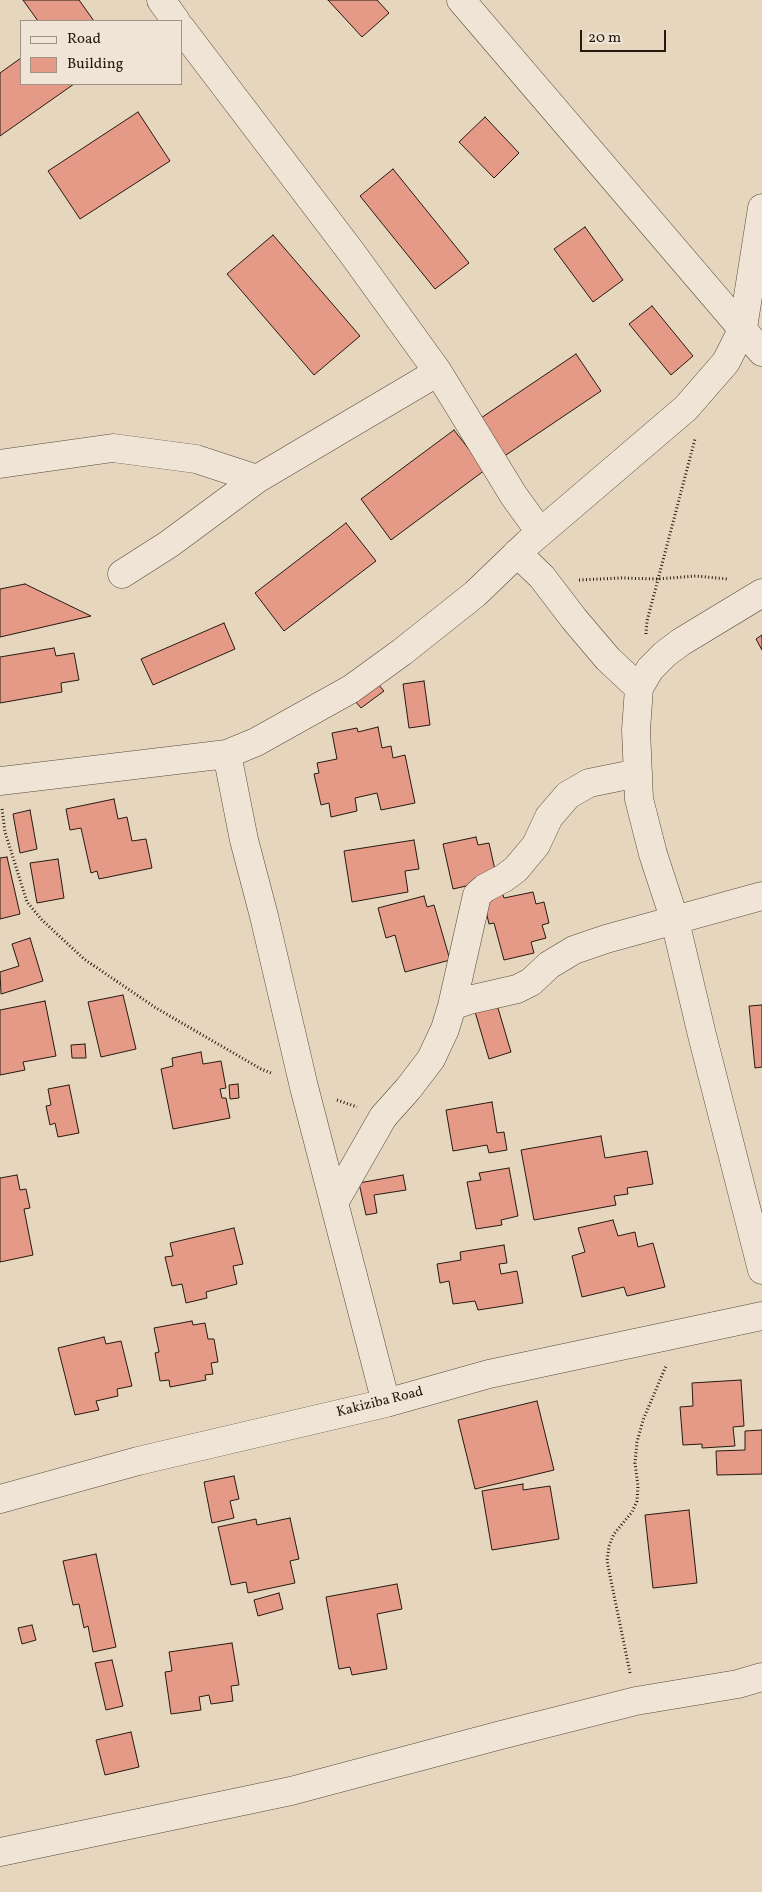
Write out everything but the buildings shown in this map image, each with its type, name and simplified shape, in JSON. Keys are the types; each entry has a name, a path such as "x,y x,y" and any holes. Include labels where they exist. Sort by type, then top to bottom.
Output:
{"street":[{"path":"161,0 175,20"},
{"path":"461,0 762,352"},
{"path":"182,29 352,253 438,372 514,496 540,532"},
{"path":"1,794 226,754 256,742 351,689 402,652 475,594 540,532 686,408 726,362 743,328 762,208"},
{"path":"122,574 169,544 257,478 438,372"},
{"path":"0,464 113,448 196,459 257,478"},
{"path":"517,553 542,577 608,659 645,678"},
{"path":"762,593 681,642 665,654 645,678 636,730 639,799 648,836 675,920 702,1035 762,1270"},
{"path":"226,754 244,840 304,1087 386,1403"},
{"path":"335,1201 383,1117 431,1060 445,1029 452,1006 478,895 485,888 516,869 536,845 549,817 568,795 589,783 638,773"},
{"path":"452,1006 469,1000 517,989 532,982 550,966 574,950 606,939 762,896"},
{"name":"Kakiziba Road","path":"0,1499 138,1461 386,1403 489,1374 762,1316"},
{"path":"0,1852 291,1792 491,1737 636,1701 738,1684 762,1677"}],"path":[{"path":"645,678 646,621 696,436"},
{"path":"542,577 577,580 657,579 696,576 730,580"},
{"path":"1,794 5,832 27,902 42,920 84,959 156,1008 261,1069 383,1117"},
{"path":"636,1701 607,1562 609,1546 614,1534 632,1512 637,1501 638,1486 635,1463 637,1442 643,1420 660,1382 676,1335"}]}
